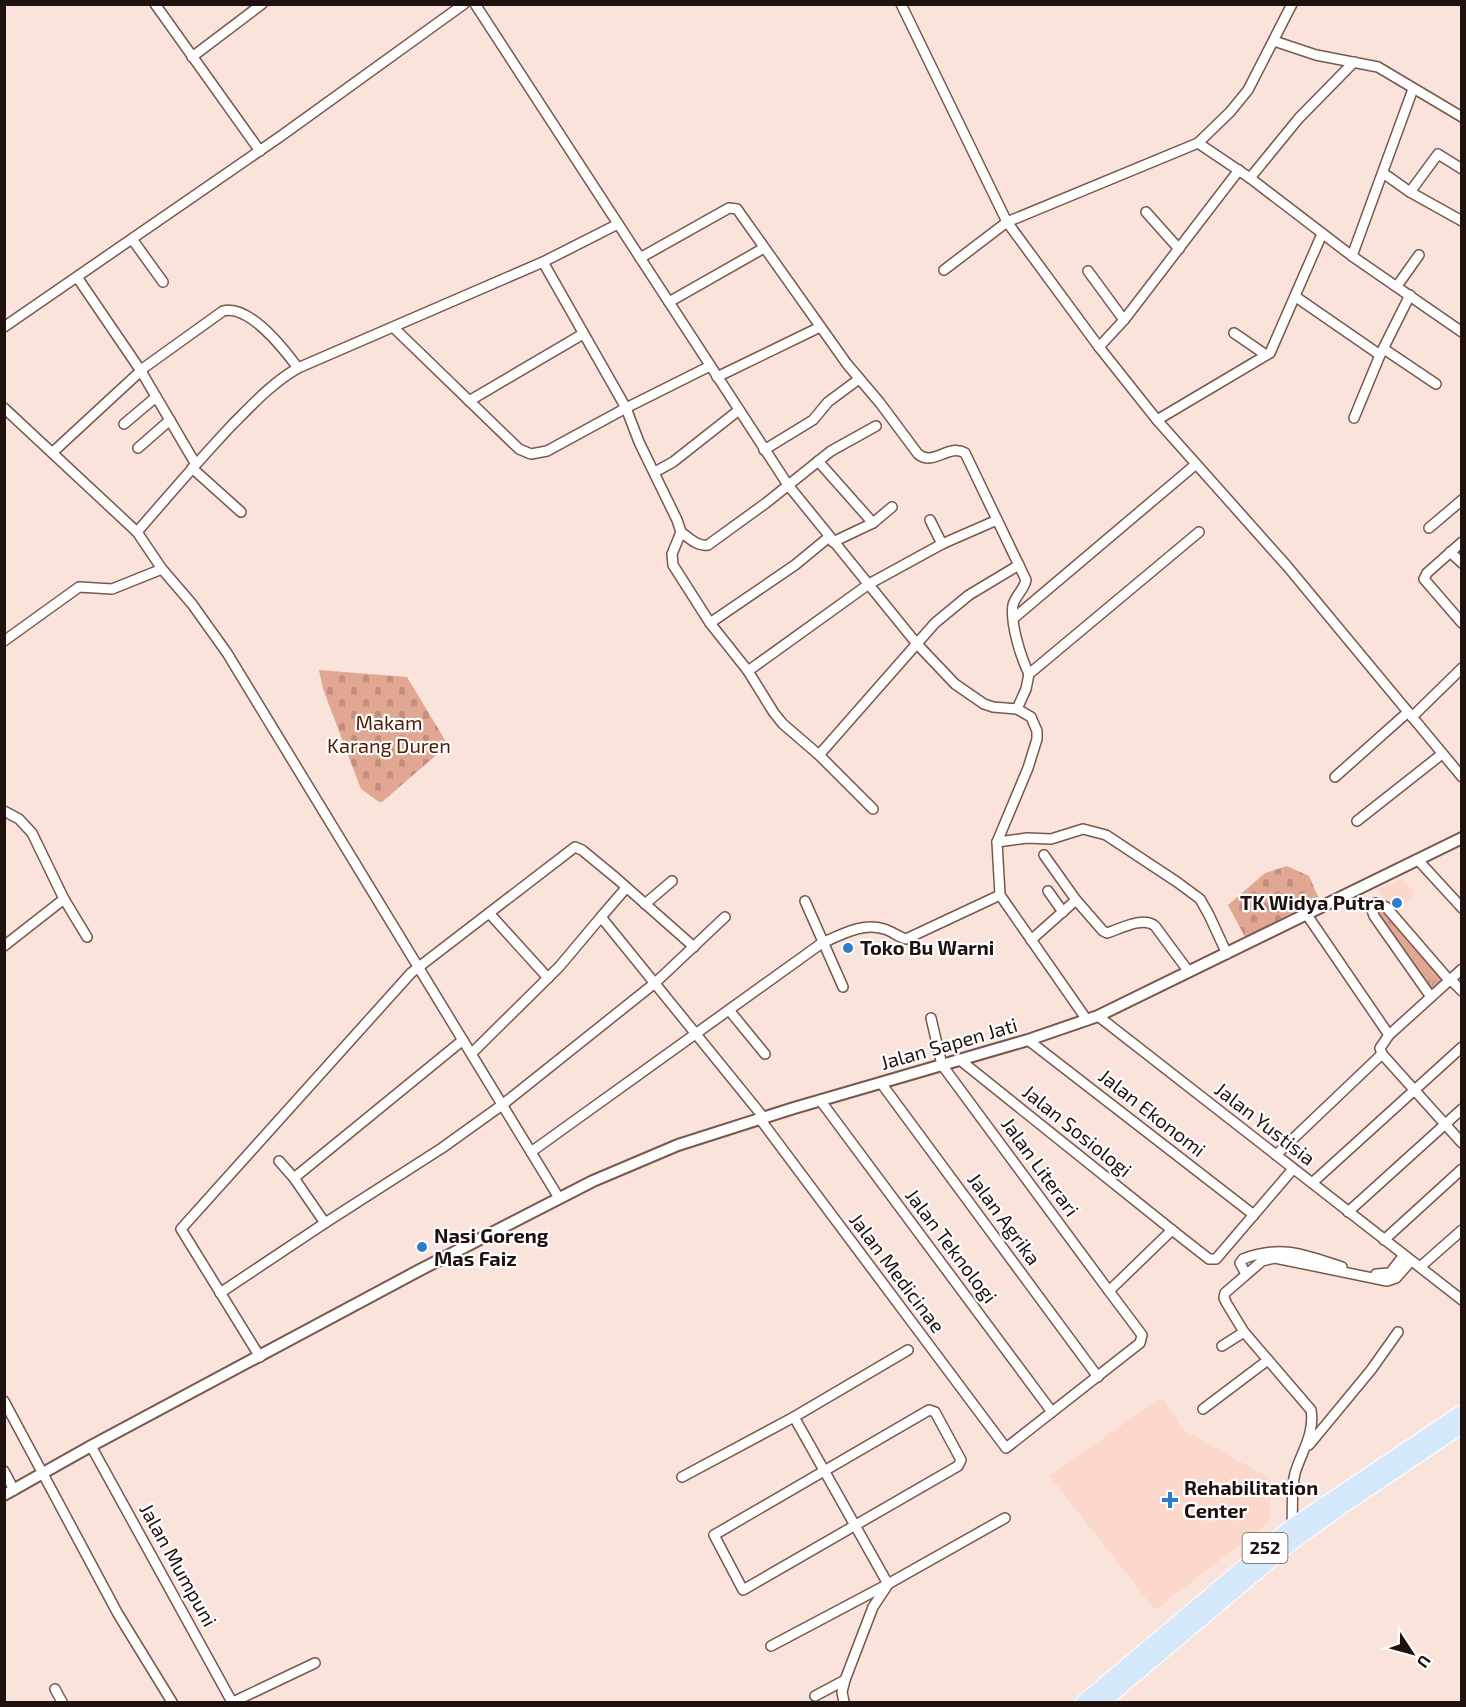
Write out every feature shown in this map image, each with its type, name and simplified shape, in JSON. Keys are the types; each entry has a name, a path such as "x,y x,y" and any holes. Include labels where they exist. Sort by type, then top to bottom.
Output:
{"main road":[{"name":"252","path":"1083,1702 1293,1526 1461,1412"},
{"name":"252","path":"1103,1702 1294,1541 1461,1426"}],"street":[{"path":"155,4 260,151"},
{"path":"192,57 262,4"},
{"path":"4,327 260,151 464,4"},
{"path":"475,4 788,485 916,644 955,684 976,700 993,707 1017,709 1031,717 1037,730 1037,739 1028,768 997,842 1000,895 906,939 883,928 868,927 856,928 822,943 531,1152"},
{"path":"901,4 1007,222 1099,347 1157,420 1302,583 1461,777"},
{"path":"944,270 1007,222 1198,143 1230,112 1248,90 1292,4"},
{"path":"1274,41 1316,55 1378,67 1461,117"},
{"path":"1250,178 1299,118 1354,62"},
{"path":"1352,256 1413,89"},
{"path":"1198,143 1239,170 1352,256 1461,332"},
{"path":"1410,192 1438,154 1461,169"},
{"path":"1099,347 1124,320 1239,170"},
{"path":"1383,173 1410,192 1461,220"},
{"path":"640,258 733,207 737,209 820,327 921,457 934,458 953,449 965,453 1026,583 1014,602 1014,618 1022,661 1029,674"},
{"path":"1146,212 1179,249"},
{"path":"137,532 194,465 272,385 298,368 543,262 618,224"},
{"path":"1157,420 1266,356 1296,297 1322,234"},
{"path":"132,239 163,282"},
{"path":"669,302 764,248"},
{"path":"1397,286 1419,255"},
{"path":"543,262 626,408 639,442 655,472 681,532 702,546 708,545 766,503 831,451 876,426"},
{"path":"1088,271 1124,320"},
{"path":"78,277 141,371 194,465 241,512"},
{"path":"1354,418 1382,352 1410,295"},
{"path":"1296,297 1436,384"},
{"path":"53,452 141,371 216,315 230,310 241,314 279,343 298,368"},
{"path":"717,377 820,327"},
{"path":"394,328 519,449 531,454 547,451 710,366"},
{"path":"1234,333 1266,356"},
{"path":"469,401 583,334"},
{"path":"764,450 813,420 832,398 860,379"},
{"path":"124,423 156,397"},
{"path":"4,408 137,532 162,569 192,604 227,653 559,1198"},
{"path":"655,472 673,462 739,410"},
{"path":"138,448 170,420"},
{"path":"818,461 873,523"},
{"path":"1014,618 1195,465"},
{"path":"1429,528 1461,500"},
{"path":"710,623 831,540 873,523 892,507"},
{"path":"930,520 942,544"},
{"path":"748,671 869,584 942,544 997,520"},
{"path":"681,532 672,554 673,565 710,623 748,671 779,719 873,809"},
{"path":"1017,709 1029,674 1198,532"},
{"path":"1461,542 1427,573 1424,579 1461,622"},
{"path":"1450,552 1461,562"},
{"path":"819,755 935,623 961,601 1019,565"},
{"path":"4,641 79,587 112,589 162,569"},
{"path":"1335,777 1461,668"},
{"path":"1357,821 1442,754"},
{"path":"4,811 19,819 32,833 64,899 87,937"},
{"path":"997,842 1027,838 1051,839 1083,829 1106,835 1200,899 1227,954"},
{"name":"Jalan Sapen Jati","path":"9,1493 91,1446 559,1198 678,1145 820,1100 1028,1040 1093,1018 1461,838"},
{"path":"260,1357 181,1229 357,1032 418,968 575,847 582,850 694,946"},
{"path":"1044,855 1076,900 1106,933 1142,922 1153,924 1189,972"},
{"path":"1418,860 1461,908"},
{"path":"645,904 672,881"},
{"path":"472,1053 548,978 627,888"},
{"path":"1048,891 1063,912"},
{"name":"Jalan Yustisia","path":"1000,895 1031,940 1093,1018 1276,1155 1461,1300"},
{"path":"4,946 64,899"},
{"path":"1031,940 1076,900"},
{"path":"805,901 843,987"},
{"path":"1431,997 1374,916 1372,906 1376,903 1386,907 1461,991"},
{"path":"489,913 548,978"},
{"path":"1307,915 1389,1035"},
{"name":"Jalan Medicinae","path":"601,917 762,1118 1006,1448 1052,1412"},
{"path":"220,1293 442,1148 502,1105 655,983 725,917"},
{"path":"1461,969 1389,1035 1380,1048 1382,1054 1461,1143"},
{"path":"729,1010 765,1054"},
{"path":"931,1018 942,1065"},
{"path":"294,1178 463,1040"},
{"name":"Jalan Ekonomi","path":"1028,1040 1254,1215"},
{"path":"1312,1184 1461,1047"},
{"path":"1276,1155 1382,1054"},
{"name":"Jalan Sosiologi","path":"960,1060 1213,1261 1254,1215"},
{"name":"Jalan Literari","path":"942,1065 1142,1335 1140,1343 1098,1377"},
{"name":"Jalan Agrika","path":"881,1083 1098,1377"},
{"name":"Jalan Teknologi","path":"820,1100 1052,1412"},
{"path":"1348,1212 1461,1109"},
{"path":"279,1161 294,1178 305,1204 325,1223"},
{"path":"1254,1215 1293,1169"},
{"path":"1384,1240 1461,1169"},
{"path":"1109,1291 1172,1230"},
{"path":"1420,1268 1461,1230"},
{"path":"1244,1270 1243,1259 1257,1253 1282,1251 1305,1255 1342,1267 1386,1274 1408,1258"},
{"path":"1293,1526 1295,1475 1310,1436 1313,1422 1311,1410 1244,1332 1224,1298 1226,1292 1244,1270 1262,1261 1275,1258 1387,1281 1396,1278 1408,1258"},
{"path":"1222,1346 1244,1332"},
{"path":"1302,1454 1371,1370 1398,1332"},
{"path":"682,1477 794,1417 908,1350"},
{"path":"1203,1409 1268,1360"},
{"path":"1052,1412 1098,1377"},
{"path":"4,1401 118,1614 172,1702"},
{"path":"927,1411 935,1412 961,1460 960,1464 855,1524 743,1590 714,1535 927,1411"},
{"path":"794,1417 888,1584"},
{"name":"Jalan Mumpuni","path":"91,1446 232,1702"},
{"path":"4,1471 9,1493"},
{"path":"771,1646 1005,1518"},
{"path":"843,1702 842,1692 845,1680 873,1607 888,1584"},
{"path":"232,1702 315,1663"},
{"path":"814,1696 845,1680"},
{"path":"55,1689 62,1702"}],"shaded area":[{"name":"TK Widya Putra","path":"1402,879 1415,893 1396,912 1376,890"},
{"name":"Rehabilitation Center","path":"1162,1398 1182,1429 1271,1479 1269,1522 1155,1610 1049,1475"}],"green space":[{"name":"Makam Karang Duren","path":"319,670 407,677 448,745 382,802 379,802 361,789 323,689"},
{"path":"1287,866 1309,876 1319,899 1245,937 1228,905 1265,873"},
{"path":"1381,906 1445,979 1431,992 1375,913 1374,908"}],"place":[{"name":"TK Widya Putra","path":"1397,903"},
{"name":"Toko Bu Warni","path":"848,948"},
{"name":"Nasi Goreng Mas Faiz","path":"422,1247"},
{"name":"Rehabilitation Center","path":"1170,1500"}]}
